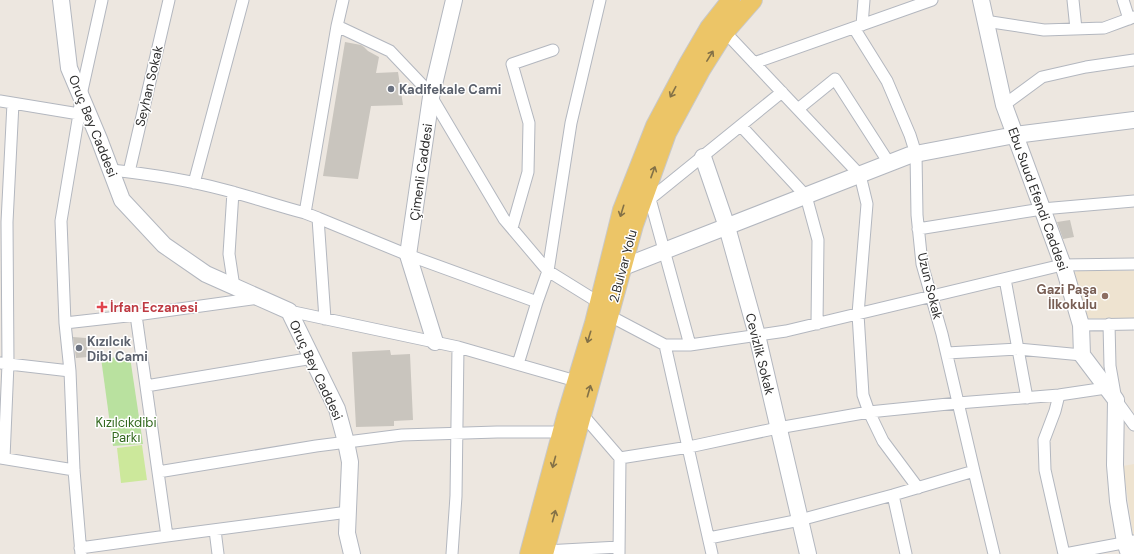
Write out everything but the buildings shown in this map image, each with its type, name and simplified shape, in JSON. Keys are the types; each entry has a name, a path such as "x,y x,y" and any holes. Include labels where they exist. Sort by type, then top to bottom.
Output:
{"main road":[{"name":"2.Bulvar Yolu","path":"539,553 562,432 622,210 655,126 688,64 710,28 731,0"},
{"name":"2.Bulvar Yolu","path":"539,553 582,414 634,225 645,203 667,133 701,70 724,32 753,0"}],"street":[{"name":"Oruç Bey Caddesi","path":"61,0 69,68 122,200 164,245 206,274 289,311 337,409 346,442 350,462 347,533 352,554"},
{"path":"102,0 81,95 61,221 65,323 70,371 74,470 80,551 168,536 348,512"},
{"name":"Seyhan Sokak","path":"130,172 169,0"},
{"path":"194,183 243,0"},
{"path":"305,213 342,0"},
{"name":"Çimenli Caddesi","path":"435,342 408,255 431,97 454,0"},
{"path":"518,364 548,271 570,123 600,0"},
{"path":"858,26 864,0"},
{"path":"754,63 858,26 915,3 932,0"},
{"name":"Ebu Suud Efendi Caddesi","path":"981,0 1004,105 1062,265 1081,325 1082,355"},
{"path":"1073,0 1076,29"},
{"path":"985,21 1044,30 1104,28 1131,18 1123,0"},
{"path":"337,26 390,51 428,91 504,219 548,271 598,302 610,316 665,345 690,345 786,331 1062,265 1134,264"},
{"name":"Uzun Sokak","path":"858,26 887,81 910,135 916,154 918,230 922,264 947,353 994,554"},
{"path":"724,32 860,175 867,204 858,314 863,395 868,412 883,441 918,488"},
{"path":"512,228 528,172 529,124 512,64 553,50"},
{"path":"1004,105 1042,77 1086,67 1134,60"},
{"path":"798,109 835,79 889,163"},
{"path":"690,345 664,251 645,203 782,92"},
{"path":"0,101 79,114"},
{"path":"12,103 7,222 2,458 74,470"},
{"path":"623,267 889,163 916,154 1015,135 1134,120"},
{"path":"741,126 806,196 818,240 817,324"},
{"name":"Cevizlik Sokak","path":"702,157 727,227 757,335 808,554"},
{"path":"111,170 194,183 233,192 305,213 408,255 537,302"},
{"path":"233,192 229,254 234,287"},
{"path":"918,230 1042,209 1134,201"},
{"path":"318,218 325,318"},
{"path":"1005,278 1027,398"},
{"path":"65,323 260,298"},
{"path":"289,311 458,347 576,381"},
{"path":"136,315 168,536"},
{"path":"1059,395 1055,411 1044,440 1045,470 1065,554 1129,546 1118,501 1111,394 1109,324"},
{"path":"1081,325 1134,324"},
{"path":"665,345 712,554"},
{"path":"452,554 456,496 458,347"},
{"path":"947,353 1018,349 1082,355 1134,425"},
{"path":"146,386 313,358"},
{"path":"4,364 70,371"},
{"path":"620,458 689,447 778,428 868,412 1059,395 1111,394"},
{"path":"539,553 619,550 620,458 582,414"},
{"path":"158,472 316,446 402,435 562,432"},
{"path":"709,538 800,520 974,471"},
{"path":"893,495 906,554"},
{"path":"215,530 218,554"}],"shaded area":[{"name":"Gazi Paşa İlkokulu","path":"1078,271 1134,271 1134,319 1083,318 1069,275"},
{"path":"1134,464 1134,534 1133,534 1123,466"}],"green space":[{"name":"Kızılcıkdibi Parkı","path":"130,357 143,444 113,446 101,358"},
{"path":"142,445 147,480 121,483 117,448"}],"place":[{"name":"Kadifekale Cami","path":"391,89"},
{"name":"Gazi Paşa İlkokulu","path":"1105,296"},
{"name":"İrfan Eczanesi","path":"102,307"},
{"name":"Kızılcık Dibi Cami","path":"79,348"}]}
